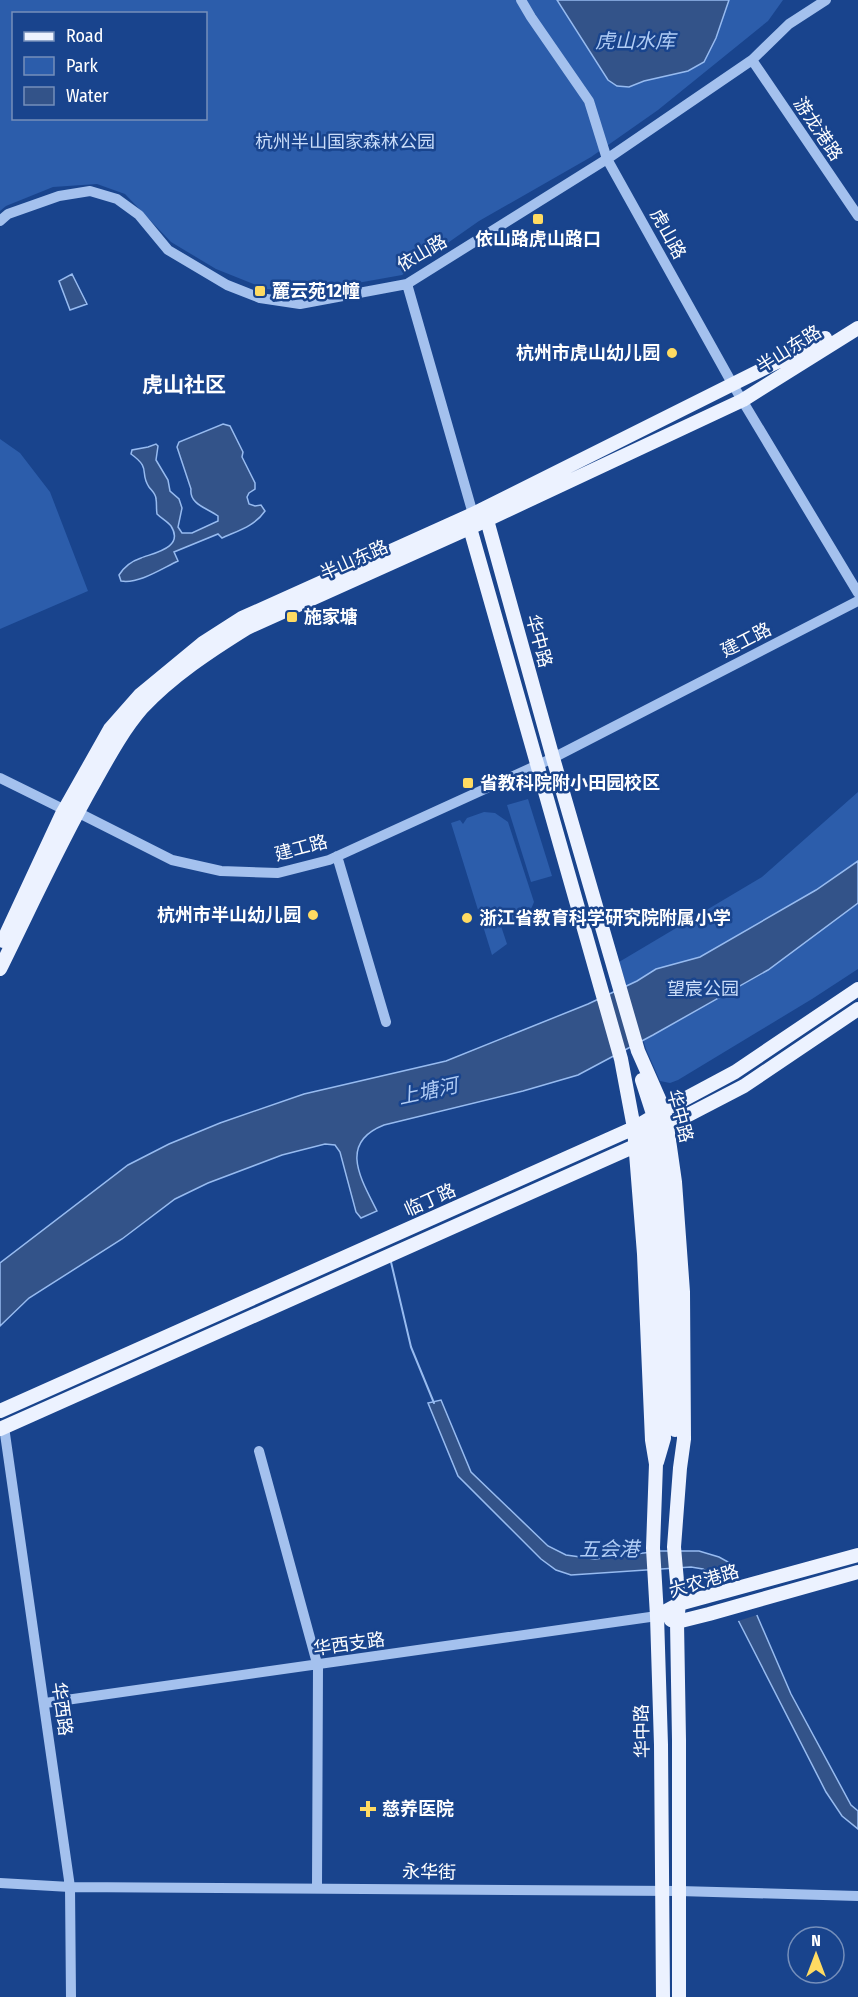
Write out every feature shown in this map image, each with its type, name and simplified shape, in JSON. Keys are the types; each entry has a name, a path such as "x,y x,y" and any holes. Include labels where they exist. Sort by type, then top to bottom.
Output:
{"main road":[{"name":"半山东路","path":"0,969 110,729 140,695 203,643 242,618 473,514 830,336 858,318"},
{"name":"半山东路","path":"0,949 71,811 125,729 170,682 215,648 247,628 470,528 743,400 858,328"},
{"path":"473,514 487,520"},
{"name":"华中路","path":"473,514 470,528 621,1059 634,1128 646,1292 652,1440 656,1464 653,1548 657,1616 663,1997"},
{"name":"华中路","path":"487,520 561,787 638,1051 663,1110 675,1182 683,1292 684,1439 674,1547 679,1604 676,1622 679,1997"},
{"name":"华中路","path":"561,787 571,856"},
{"name":"华中路","path":"546,790 571,856 646,1121 670,1438 680,1468"},
{"name":"临丁路","path":"0,1411 634,1128 735,1072 858,989"},
{"name":"临丁路","path":"2,1428 635,1146 667,1126 744,1086 858,1009"},
{"name":"华中路","path":"656,1464 670,1438"},
{"name":"大农港路","path":"657,1616 679,1604 858,1555"},
{"name":"大农港路","path":"657,1616 676,1622 858,1572"}],"street":[{"name":"虎山路","path":"521,0 589,101 607,159 733,385 858,594"},
{"name":"依山路","path":"0,221 8,214 60,196 90,192 117,199 139,215 168,250 227,285 260,298 300,304 406,284 607,159 752,60 789,24 826,0"},
{"name":"游龙港路","path":"752,60 858,216"},
{"name":"华中路","path":"406,284 473,514"},
{"name":"建工路","path":"71,811 172,860 221,871 278,873 338,856 553,758 858,601"},
{"path":"0,778 71,811"},
{"path":"338,856 386,1022"},
{"name":"华西路","path":"2,1428 45,1703 70,1887 71,1997"},
{"path":"259,1451 317,1665 316,1887"},
{"name":"华西支路","path":"45,1703 657,1616"},
{"name":"永华街","path":"0,1883 70,1887 679,1891 858,1896"}],"green space":[{"name":"杭州半山国家森林公园","path":"0,0 783,0 768,21 658,110 591,157 479,221 402,275 307,292 266,289 216,269 171,242 125,194 97,184 53,187 6,206 0,211"},
{"path":"0,439 20,453 50,492 88,591 0,629"},
{"name":"望宸公园","path":"858,792 858,969 678,1080 670,1083 660,1081 646,1049 619,962 762,877"},
{"path":"528,799 552,876 531,882 507,805"},
{"path":"484,812 495,813 508,822 534,902 529,912 521,919 501,926 507,944 492,955 451,823 460,820 463,824 467,818"}],"water":[{"name":"虎山水库","path":"557,0 729,0 716,38 704,62 688,71 644,81 629,87 617,86 608,80"},
{"path":"72,274 87,304 70,310 59,281"},
{"path":"223,424 230,426 255,483 255,489 247,497 249,504 261,505 265,511 256,521 240,530 222,538 218,534 174,552 178,561 157,572 135,580 121,581 119,575 128,565 166,548 174,540 171,526 157,514 155,496 146,482 141,463 131,454 132,450 156,444 158,446 156,460 168,480 170,491 179,499 182,508 178,527 182,533 192,533 218,521 218,516 193,498 177,447 179,442"},
{"name":"上塘河","path":"858,861 858,903 768,970 653,1035 578,1075 384,1125 370,1133 361,1142 357,1152 357,1163 365,1187 377,1211 361,1218 356,1212 340,1152 335,1145 325,1144 282,1155 208,1183 175,1199 122,1239 29,1298 0,1326 0,1263 128,1165 169,1144 220,1123 304,1094 446,1061 588,1004 637,981 656,969 700,957 816,890"},
{"path":"441,1400 471,1472 548,1546 566,1555 595,1559 660,1551 699,1551 730,1563 740,1576 791,1694 851,1805 858,1811 858,1829 842,1816 826,1792 735,1614 712,1575 703,1569 691,1567 571,1575 556,1570 541,1559 458,1476 428,1403"}],"pier":[{"path":"740,1570 760,1614 735,1622 711,1579"}],"waterway":[{"name":"五会港","path":"391,1262 411,1347 434,1403"}],"place":[{"name":"依山路虎山路口","path":"538,219"},
{"name":"麓云苑12幢","path":"260,291"},
{"name":"杭州市虎山幼儿园","path":"672,353"},
{"name":"施家塘","path":"292,617"},
{"name":"省教科院附小田园校区","path":"468,783"},
{"name":"杭州市半山幼儿园","path":"313,915"},
{"name":"浙江省教育科学研究院附属小学","path":"467,918"},
{"name":"慈养医院","path":"368,1809"}],"district":[{"name":"虎山社区","path":"184,385"}]}
